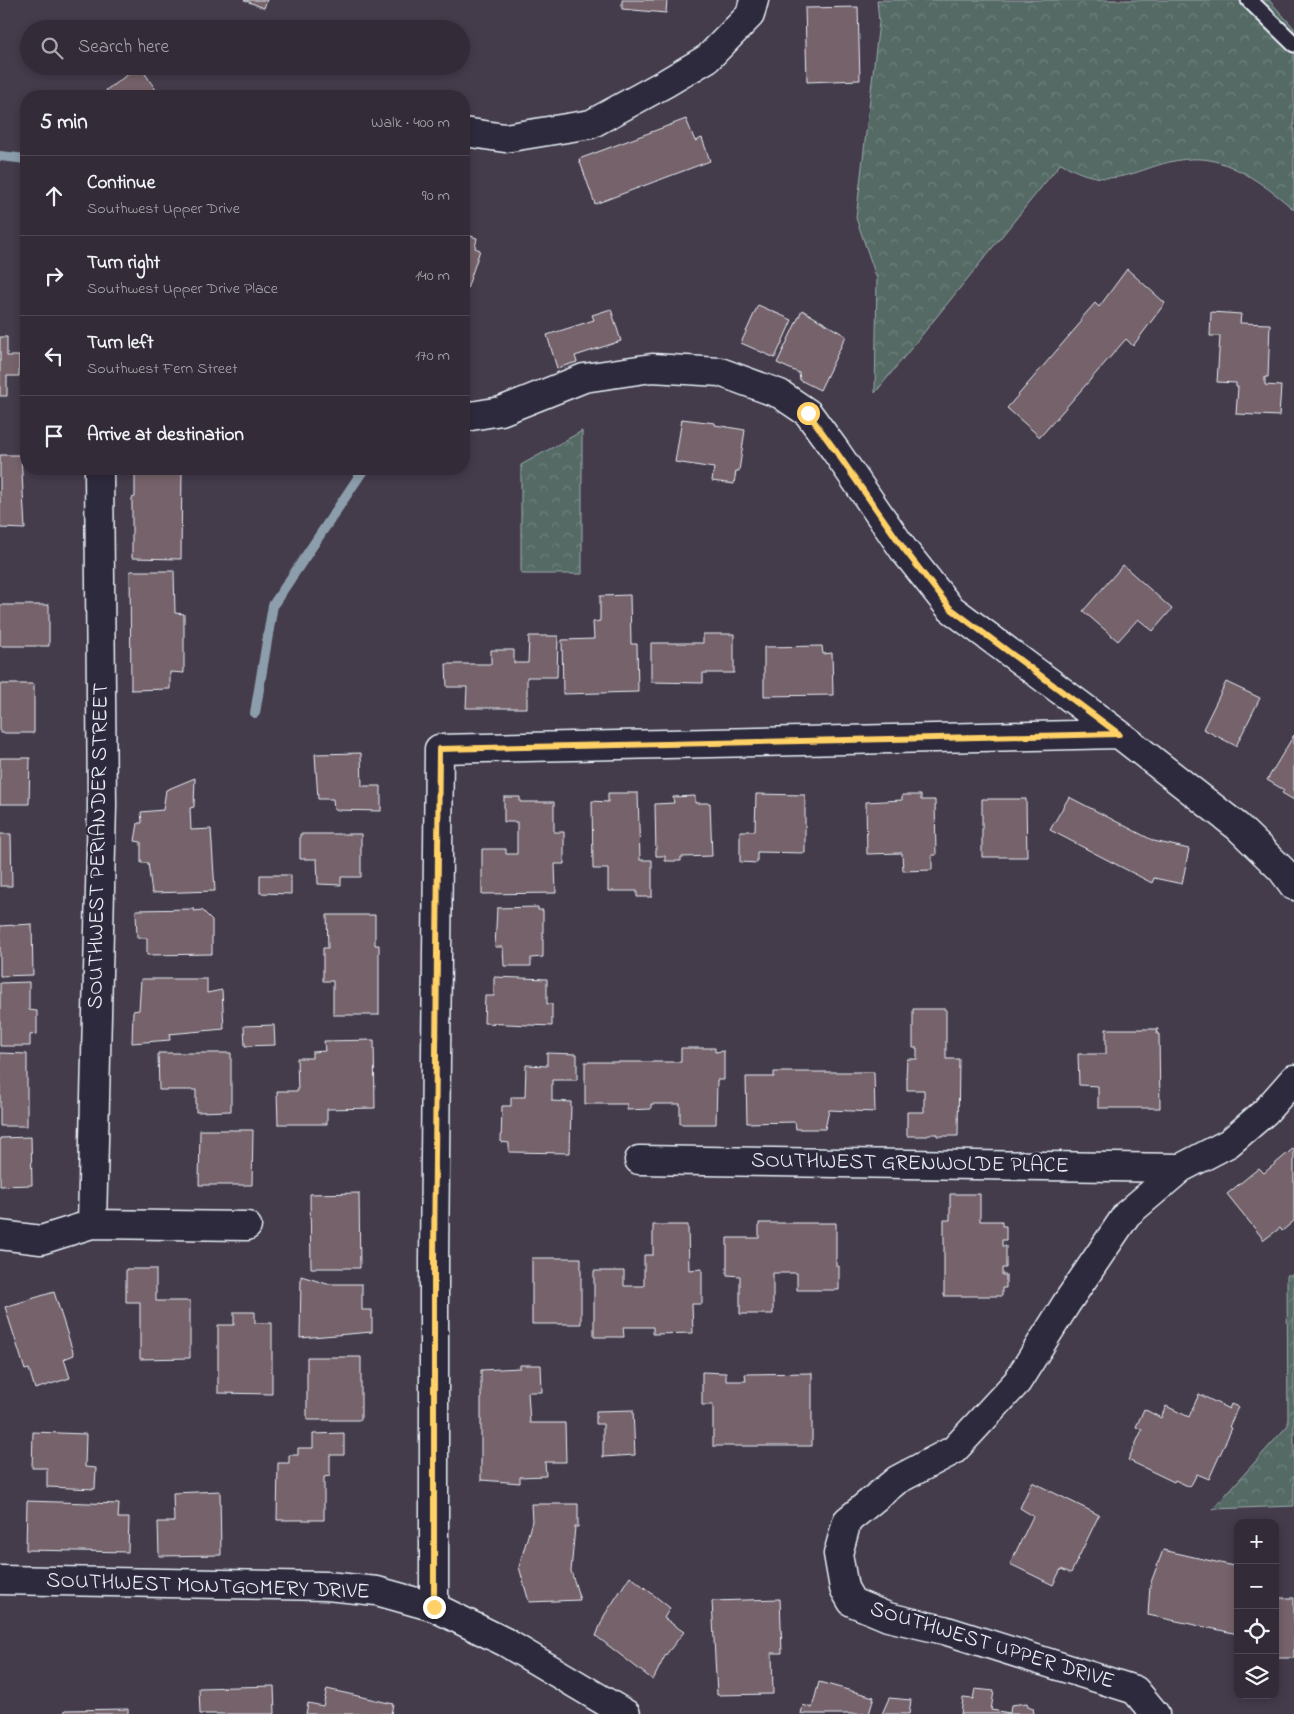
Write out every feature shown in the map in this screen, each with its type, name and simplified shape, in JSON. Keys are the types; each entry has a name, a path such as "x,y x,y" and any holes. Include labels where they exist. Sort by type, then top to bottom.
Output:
{"street":[{"path":"470,133 505,138 591,124 666,84 708,58 750,15 754,0"},
{"path":"470,416 502,411 584,378 652,368 720,372 780,394 808,413 904,549 950,608 1119,734 1238,827 1282,870 1294,886"},
{"name":"SOUTHWEST PERIANDER STREET","path":"92,1224 102,805 99,475"},
{"path":"434,1607 434,1260 439,749 1119,734"},
{"name":"SOUTHWEST UPPER DRIVE","path":"1155,1714 1135,1690 944,1630 888,1617 852,1602 844,1588 838,1554 847,1521 898,1480 954,1450 1017,1382 1066,1304 1127,1214 1181,1168 1228,1143 1265,1112 1294,1079"},
{"name":"SOUTHWEST GRENWOLDE PLACE","path":"639,1160 1181,1168"},
{"path":"0,1234 41,1240 92,1224 247,1226"},
{"name":"SOUTHWEST MONTGOMERY DRIVE","path":"0,1580 327,1586 377,1591 434,1607 505,1642 626,1714"}],"lane":[{"path":"1250,0 1294,44"}],"green space":[{"path":"877,0 1269,0 1294,28 1294,210 1251,177 1213,161 1201,159 1181,160 1132,174 1100,178 1082,173 1061,163 875,393 877,279 856,218 879,22"},
{"path":"582,431 582,574 521,574 521,465"},
{"path":"1287,1275 1294,1275 1294,1506 1213,1509 1288,1425"}],"building":[{"path":"244,0 267,0 264,8"},
{"path":"622,0 667,0 666,13 622,9"},
{"path":"858,7 860,80 807,82 805,8"},
{"path":"127,75 146,75 156,90 106,90"},
{"path":"686,119 695,141 702,138 710,161 595,204 579,159"},
{"path":"470,236 477,238 475,248 480,250 470,280"},
{"path":"1127,269 1165,303 1133,346 1126,339 1040,437 1007,408 1082,321 1080,320 1095,303 1099,307"},
{"path":"758,305 792,320 775,358 741,343"},
{"path":"611,309 621,341 575,356 577,362 557,368 547,335 594,320 592,315"},
{"path":"802,310 846,336 820,390 800,380 799,373 777,363"},
{"path":"1211,312 1241,314 1240,323 1270,324 1268,377 1265,377 1265,385 1281,386 1279,416 1236,414 1238,387 1236,387 1236,383 1217,382 1220,336 1210,336"},
{"path":"0,337 7,337 7,356 19,356 19,376 7,376 7,396 0,396"},
{"path":"682,419 715,423 715,425 745,430 739,471 736,471 734,484 712,481 714,468 675,462"},
{"path":"0,455 20,455 25,529 0,528"},
{"path":"135,475 182,475 181,559 132,558 132,498 135,497"},
{"path":"1123,565 1172,609 1153,631 1138,619 1118,641 1083,611"},
{"path":"130,571 174,571 175,613 184,614 184,673 170,672 170,689 131,690"},
{"path":"630,595 631,644 637,644 638,692 563,694 562,640 594,639 593,622 600,621 600,596"},
{"path":"0,605 49,605 49,646 0,646"},
{"path":"703,634 734,634 734,673 703,673 703,683 651,682 651,643 703,643"},
{"path":"529,636 558,636 557,677 527,677 527,708 466,708 467,687 447,687 446,664 491,664 491,650 514,650 514,663 528,663"},
{"path":"822,646 823,654 832,653 833,695 764,696 764,647"},
{"path":"1226,682 1260,698 1236,746 1203,729"},
{"path":"0,684 34,684 34,733 0,733"},
{"path":"1294,735 1294,800 1282,793 1284,790 1267,780"},
{"path":"361,753 362,786 381,786 381,811 334,810 333,799 318,799 315,754"},
{"path":"0,758 30,758 29,804 0,804"},
{"path":"195,778 194,807 190,808 191,830 211,829 215,891 152,893 148,863 141,863 141,842 135,841 138,823 142,823 141,812 163,810 166,790"},
{"path":"608,793 638,793 640,860 652,860 652,897 637,897 637,891 608,891 608,869 593,869 592,801 608,802"},
{"path":"756,794 805,795 805,853 757,852 757,863 740,862 740,831 755,831"},
{"path":"902,795 921,795 921,800 935,800 936,855 932,855 932,870 903,871 902,853 867,854 866,802 902,800"},
{"path":"695,796 695,803 710,803 712,856 681,857 681,861 665,861 665,856 656,856 655,804 674,803 673,797"},
{"path":"504,797 520,797 520,802 554,802 554,832 564,832 564,864 555,864 556,893 482,894 482,849 506,849 506,854 517,854 517,822 504,822"},
{"path":"1069,797 1154,841 1189,849 1182,884 1154,878 1152,883 1050,830"},
{"path":"982,799 1026,799 1027,857 982,857"},
{"path":"0,834 11,834 12,886 0,886"},
{"path":"300,834 361,834 361,877 341,877 341,885 318,884 317,859 300,859"},
{"path":"260,875 291,875 291,894 260,893"},
{"path":"538,907 538,910 543,910 543,957 531,958 531,966 504,966 503,947 495,947 497,908"},
{"path":"194,909 194,911 202,910 212,920 212,954 147,955 147,938 137,938 136,910"},
{"path":"327,915 375,915 375,945 379,945 379,1015 333,1015 333,981 323,981 323,948 328,948"},
{"path":"32,924 33,975 0,976 0,926"},
{"path":"494,977 547,979 547,1004 552,1004 552,1026 484,1023 485,996 494,996"},
{"path":"141,979 207,979 207,993 222,990 224,1029 169,1034 170,1040 132,1043 133,1011 139,1010"},
{"path":"29,982 29,1010 37,1011 37,1034 30,1035 30,1046 0,1046 0,983"},
{"path":"913,1009 946,1009 946,1059 959,1059 958,1136 928,1134 928,1136 907,1136 907,1112 924,1112 924,1090 907,1090 907,1059 917,1059 917,1048 913,1048"},
{"path":"274,1025 275,1045 245,1046 244,1026"},
{"path":"1106,1029 1158,1029 1160,1108 1098,1108 1098,1086 1079,1085 1078,1054 1106,1054"},
{"path":"374,1040 375,1108 327,1109 327,1124 278,1124 277,1091 298,1091 297,1058 312,1058 312,1052 325,1051 324,1041"},
{"path":"681,1048 715,1048 715,1052 724,1051 724,1080 717,1080 716,1124 680,1124 680,1104 651,1104 651,1109 627,1110 627,1104 585,1104 585,1062 681,1062"},
{"path":"0,1053 27,1054 27,1126 0,1126"},
{"path":"158,1053 231,1053 231,1111 196,1112 196,1090 159,1090"},
{"path":"547,1053 577,1054 577,1080 552,1080 552,1101 571,1102 570,1153 509,1152 509,1143 501,1142 502,1106 511,1106 511,1097 525,1097 526,1065 547,1066"},
{"path":"774,1072 874,1072 875,1112 829,1110 825,1129 796,1129 795,1122 747,1123 746,1077 774,1077"},
{"path":"200,1130 253,1130 252,1185 199,1185"},
{"path":"31,1137 32,1185 0,1186 0,1138"},
{"path":"1294,1148 1294,1221 1282,1231 1280,1228 1264,1240 1227,1194 1259,1168 1264,1173"},
{"path":"359,1193 360,1268 311,1268 310,1194"},
{"path":"950,1194 980,1194 980,1221 1002,1221 1002,1226 1006,1226 1006,1240 1002,1240 1002,1246 1006,1246 1006,1268 1002,1268 1002,1275 1006,1275 1006,1288 1002,1288 1002,1296 944,1296 944,1220 950,1220"},
{"path":"759,1223 836,1223 836,1266 839,1266 839,1290 797,1290 797,1273 773,1273 773,1314 740,1314 740,1276 727,1275 727,1238 759,1238"},
{"path":"653,1225 688,1225 689,1270 702,1269 702,1304 692,1304 693,1333 653,1334 653,1327 623,1327 624,1337 594,1337 594,1271 624,1271 624,1286 644,1286 644,1255 653,1255"},
{"path":"532,1258 581,1258 581,1324 532,1324"},
{"path":"126,1269 156,1269 156,1301 190,1301 190,1358 140,1359 140,1302 126,1302"},
{"path":"301,1276 327,1284 362,1284 362,1310 372,1310 372,1332 300,1338"},
{"path":"54,1292 74,1355 64,1359 70,1378 35,1389 29,1369 25,1370 5,1307"},
{"path":"234,1312 255,1312 255,1323 272,1323 272,1394 218,1393 218,1325 234,1325"},
{"path":"307,1357 361,1357 361,1420 307,1420"},
{"path":"520,1365 541,1365 542,1392 528,1392 530,1423 565,1423 566,1462 545,1462 546,1476 520,1477 520,1483 481,1480 481,1370 520,1368"},
{"path":"702,1372 726,1373 726,1381 746,1381 745,1374 812,1373 812,1446 713,1446 713,1405 702,1405"},
{"path":"1199,1394 1229,1409 1231,1404 1238,1407 1229,1427 1232,1428 1209,1479 1197,1474 1190,1487 1175,1480 1174,1482 1128,1460 1142,1430 1136,1427 1144,1409 1161,1418 1166,1406 1189,1417"},
{"path":"633,1410 635,1455 603,1457 603,1424 596,1424 596,1411"},
{"path":"33,1432 86,1434 85,1467 96,1468 95,1489 47,1487 47,1468 32,1468"},
{"path":"344,1433 344,1455 330,1455 330,1476 324,1477 324,1520 277,1520 278,1463 289,1463 289,1455 298,1455 298,1448 313,1448 313,1434"},
{"path":"1032,1482 1099,1515 1071,1573 1061,1569 1053,1585 1010,1564 1033,1516 1020,1508"},
{"path":"220,1491 221,1555 159,1556 158,1522 174,1522 173,1493"},
{"path":"27,1501 119,1504 118,1518 129,1518 128,1552 26,1550"},
{"path":"531,1504 578,1504 578,1527 575,1527 571,1571 580,1600 529,1602 519,1567 532,1521"},
{"path":"1163,1550 1234,1566 1234,1633 1148,1615 1150,1585"},
{"path":"630,1576 670,1608 664,1618 684,1632 665,1656 653,1680 596,1636 604,1616"},
{"path":"1279,1598 1294,1598 1294,1658 1279,1658"},
{"path":"780,1599 782,1653 772,1653 773,1694 717,1695 712,1601"},
{"path":"819,1682 874,1697 869,1714 801,1714 803,1705 812,1708"},
{"path":"274,1686 275,1714 200,1714 199,1688"},
{"path":"327,1689 393,1704 391,1714 306,1714 308,1703 323,1706"},
{"path":"975,1689 994,1691 991,1710 1010,1713 1011,1705 1027,1703 1028,1706 1033,1708 1034,1714 961,1714 963,1698 973,1699"},
{"path":"889,1698 911,1700 909,1714 882,1714"},
{"path":"128,1709 128,1714 65,1714 65,1710"}],"waterway":[{"path":"0,156 20,158"},
{"path":"255,713 273,605 360,475"}],"route":[{"path":"434,1607 434,1260 439,749 1119,734 950,608 904,549 808,413"}]}
